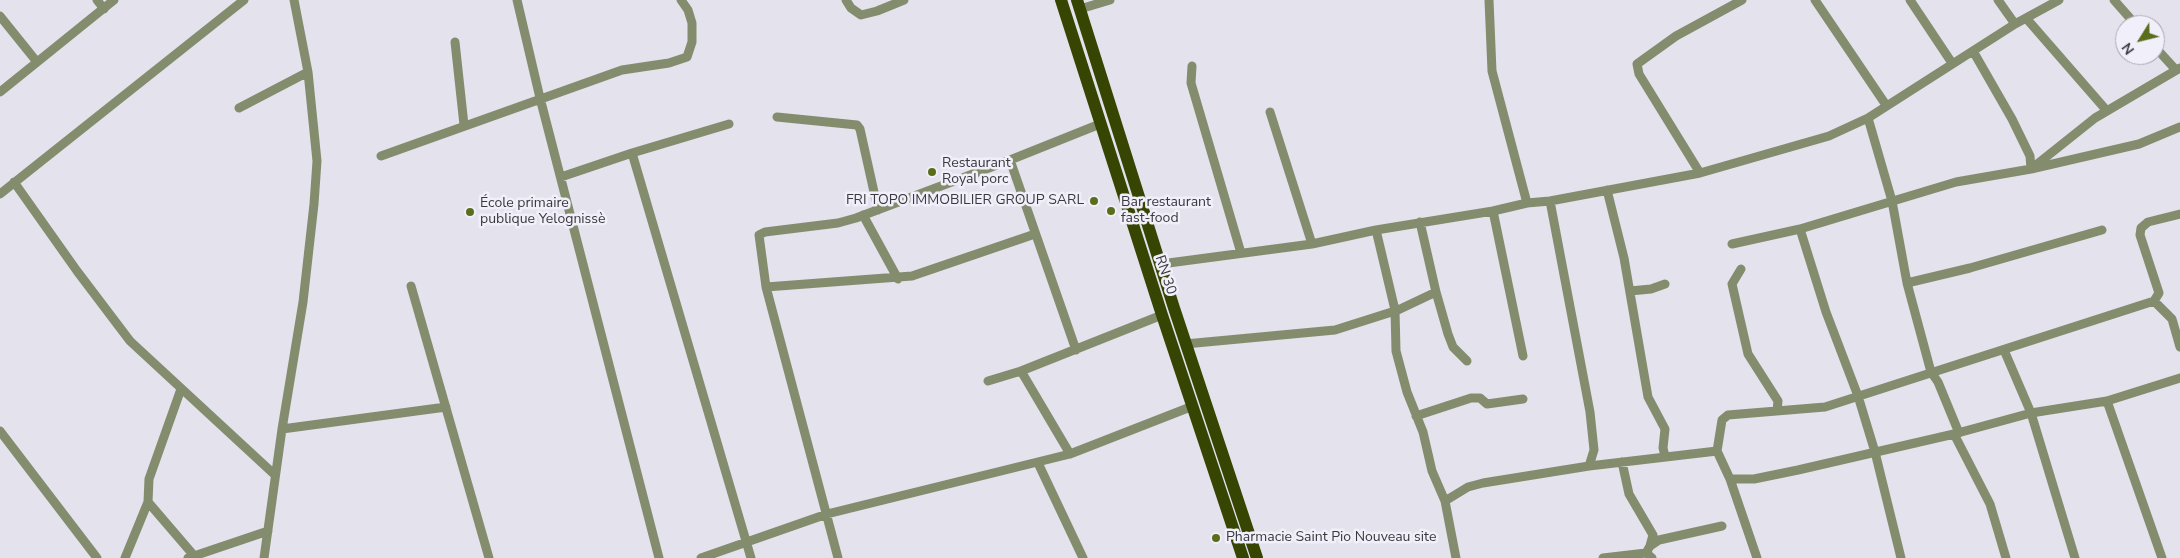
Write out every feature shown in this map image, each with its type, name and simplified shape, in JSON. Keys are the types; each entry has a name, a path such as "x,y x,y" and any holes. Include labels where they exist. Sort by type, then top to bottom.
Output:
{"main road":[{"name":"RN 30","path":"1061,0 1162,315 1243,558"},
{"name":"RN 30","path":"1079,5 1186,344 1257,558"}],"street":[{"path":"97,0 104,9"},
{"path":"0,92 114,0"},
{"path":"0,194 244,0"},
{"path":"264,558 282,429 303,302 314,204 316,161 308,72 294,0"},
{"path":"517,0 540,98 659,558"},
{"path":"381,156 540,98 560,94 622,70 669,63 687,56 692,42 692,23 688,10 681,0"},
{"path":"846,0 851,8 861,15 900,1"},
{"path":"1079,5 1110,0"},
{"path":"1489,0 1492,71 1527,203"},
{"path":"1700,172 1639,74 1637,64 1676,36 1742,0"},
{"path":"1815,0 1886,105"},
{"path":"1910,0 1952,64"},
{"path":"1998,0 2015,24"},
{"path":"1161,264 1312,244 1420,222 1493,212 1527,203 1550,201 1700,172 1829,136 1868,118 1972,50 2059,0"},
{"path":"2114,0 2127,15"},
{"path":"0,16 37,62"},
{"path":"2026,18 2107,111"},
{"path":"455,42 464,125"},
{"path":"1972,50 2030,156 2031,169"},
{"path":"2031,169 2071,136 2107,111 2178,69 2165,57"},
{"path":"1192,66 1191,83 1241,253"},
{"path":"239,108 308,72"},
{"path":"1270,112 1312,244"},
{"path":"778,117 857,125 860,129 878,210"},
{"path":"1868,118 1892,201 1907,283 1931,372 1938,382 1957,433 1990,504 2006,558"},
{"path":"561,177 632,153 730,124"},
{"path":"838,558 766,287 759,235 765,232 838,223 863,215 1100,124"},
{"path":"1732,244 1800,229 1956,182 2031,169 2139,144 2180,127"},
{"path":"632,153 751,558"},
{"path":"1010,160 1076,350"},
{"path":"14,182 130,341 275,475"},
{"path":"1606,190 1630,291 1648,397 1665,429 1663,448 1665,456"},
{"path":"1550,201 1590,412 1594,450 1588,466"},
{"path":"1493,212 1522,356"},
{"path":"1757,558 1730,479 1717,451 1722,420 1728,415 1824,408 2154,301 2159,293 2140,235 2141,228 2148,222 2180,214"},
{"path":"863,215 898,279"},
{"path":"1420,222 1436,292 1453,347 1467,361"},
{"path":"1800,229 1826,312 1858,396 1876,452 1901,558"},
{"path":"1376,230 1395,310 1396,351 1406,392 1423,432 1432,471 1445,502 1456,558"},
{"path":"1907,283 2024,254 2102,230"},
{"path":"766,287 898,279 1035,234"},
{"path":"1741,269 1732,284 1748,354 1778,401 1777,411"},
{"path":"1630,291 1651,289 1665,284"},
{"path":"411,286 489,558"},
{"path":"1186,344 1335,330 1395,310 1436,292"},
{"path":"2154,301 2176,318 2180,347"},
{"path":"988,382 1076,350 1162,315"},
{"path":"2004,350 2031,413 2075,558"},
{"path":"1021,371 1070,454"},
{"path":"1730,479 1754,479 1957,433 2031,413 2107,401 2180,378"},
{"path":"125,558 148,502 149,479 182,388"},
{"path":"1416,416 1471,398 1480,398 1487,404 1523,399"},
{"path":"2107,401 2162,558"},
{"path":"701,558 826,514 1070,454 1193,406"},
{"path":"282,429 446,407"},
{"path":"0,431 96,558"},
{"path":"1445,502 1468,487 1483,483 1588,466 1717,451"},
{"path":"1622,462 1629,494 1653,535 1650,552"},
{"path":"1038,463 1083,558"},
{"path":"148,502 193,557 268,531"},
{"path":"1603,558 1650,552 1658,540 1722,526"}],"place":[{"name":"Restaurant Royal porc","path":"932,172"},
{"name":"FRI TOPO IMMOBILIER GROUP SARL","path":"1094,201"},
{"name":"Bar restaurant fast-food","path":"1111,211"},
{"name":"École primaire publique Yelognissè","path":"470,212"},
{"name":"Pharmacie Saint Pio Nouveau site","path":"1216,538"}]}
